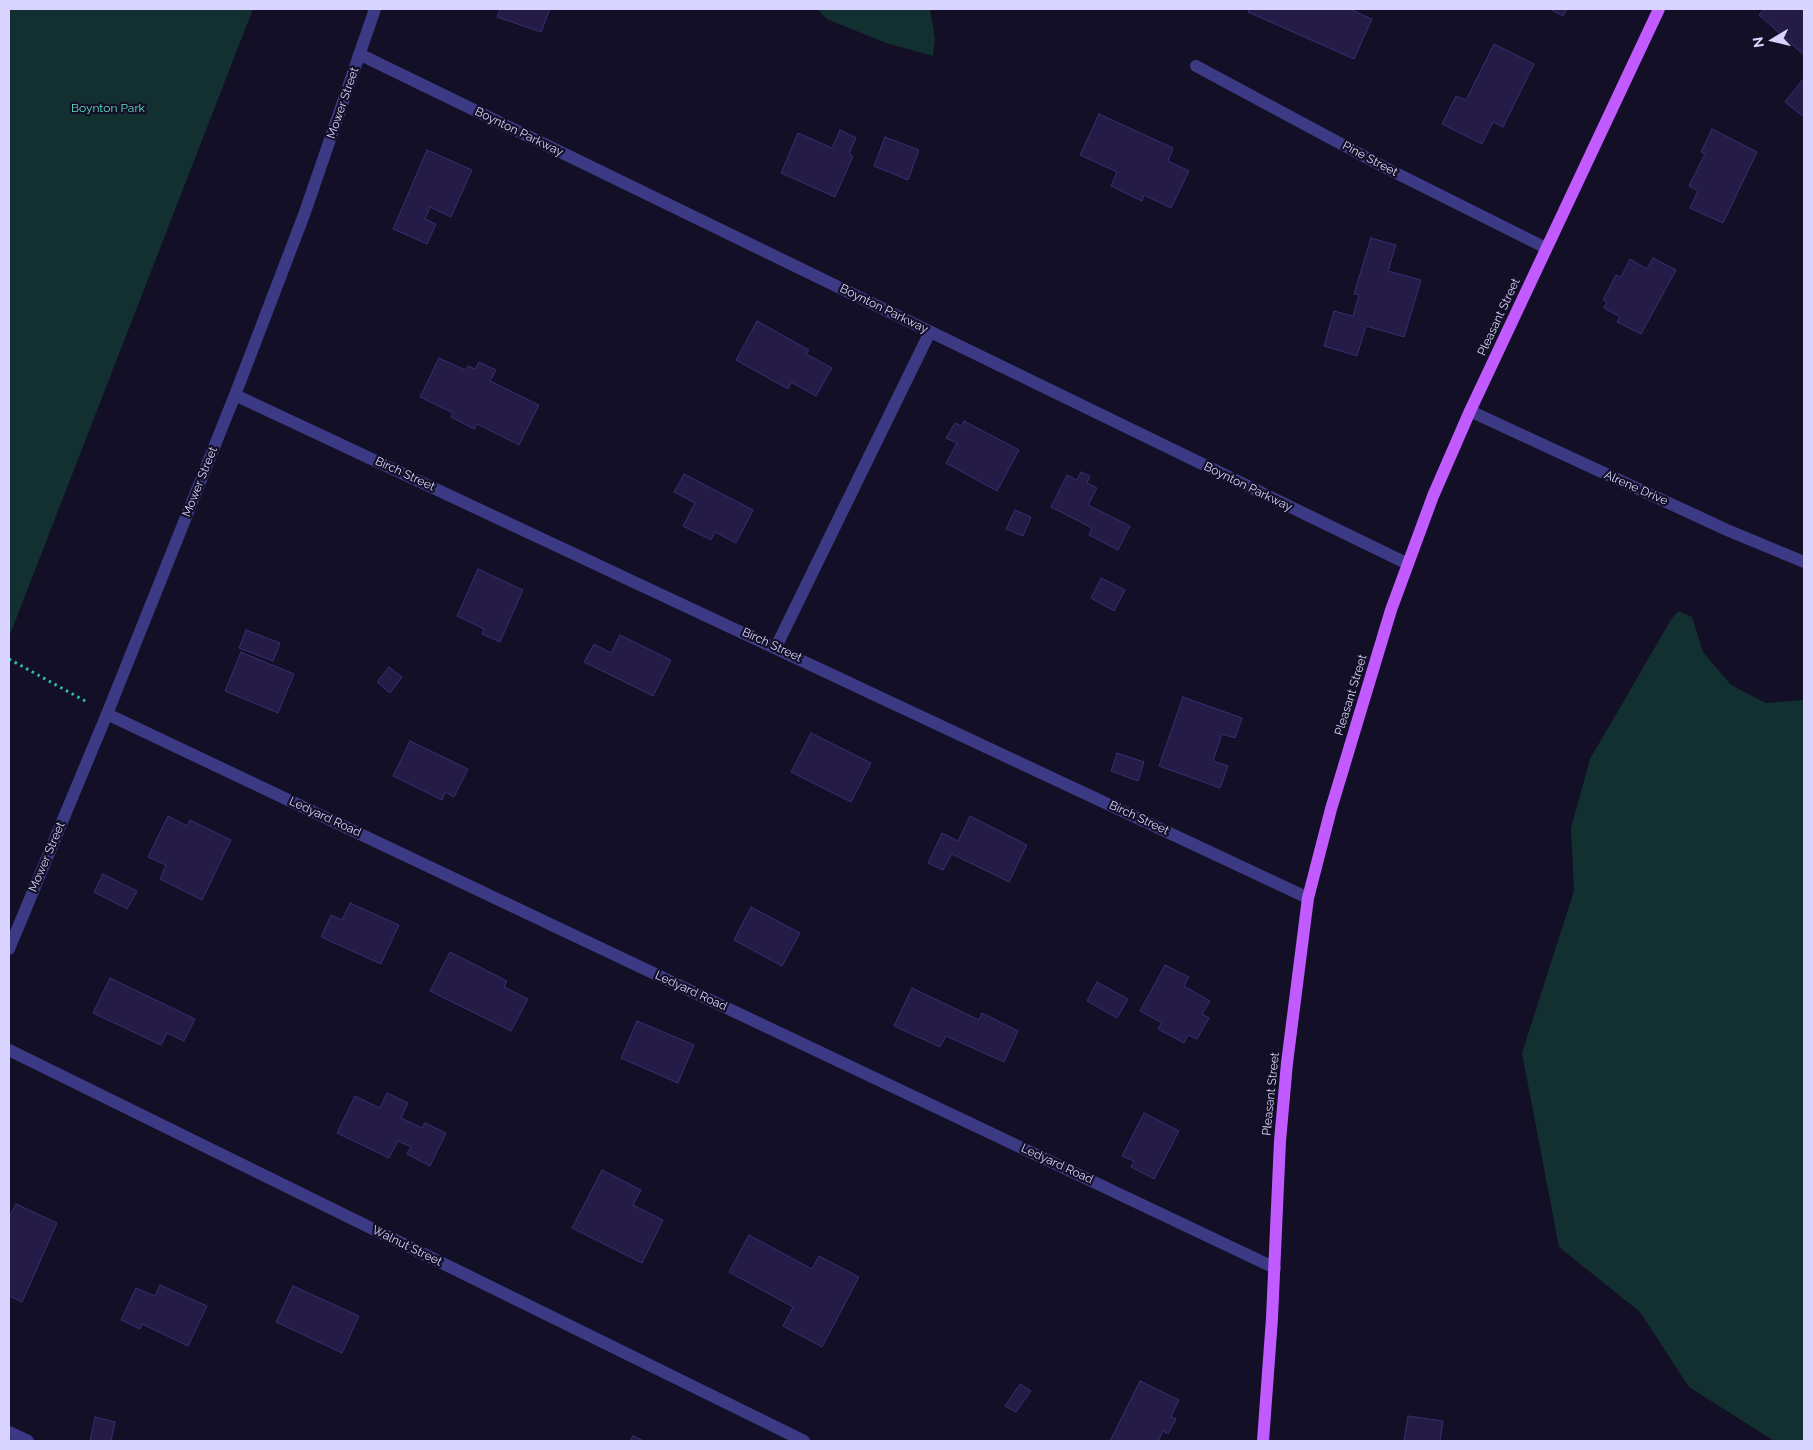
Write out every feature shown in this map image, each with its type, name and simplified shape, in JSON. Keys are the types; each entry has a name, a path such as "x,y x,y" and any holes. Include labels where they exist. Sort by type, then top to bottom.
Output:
{"main road":[{"name":"Pleasant Street","path":"1263,1441 1266,1424 1275,1268 1280,1141 1308,898 1331,809 1390,610 1433,496 1470,411 1659,9"}],"street":[{"name":"Mower Street","path":"9,949 107,714 235,395 304,215 375,9"},
{"name":"Boynton Parkway","path":"359,54 1408,564"},
{"name":"Pine Street","path":"1196,66 1384,167 1546,248"},
{"path":"776,647 930,332"},
{"name":"Birch Street","path":"235,395 1308,898"},
{"name":"Alrene Drive","path":"1470,411 1727,530 1804,562"},
{"name":"Ledyard Road","path":"107,714 1275,1268"},
{"name":"Walnut Street","path":"9,1050 804,1441"},
{"path":"9,1432 28,1441"}],"path":[{"path":"9,659 107,714"}],"green space":[{"name":"Boynton Park","path":"9,9 253,9 9,637"},
{"path":"817,9 930,9 935,39 933,56 886,43 827,19"},
{"path":"1679,611 1692,617 1703,652 1731,685 1766,703 1804,700 1804,1441 1774,1441 1689,1387 1640,1312 1559,1247 1522,1053 1574,891 1571,828 1590,759 1672,618"}],"building":[{"path":"500,9 550,9 541,32 497,17"},
{"path":"1249,9 1349,9 1372,19 1354,59 1248,12"},
{"path":"1550,9 1567,9 1563,16"},
{"path":"1764,9 1804,9 1804,55 1759,15"},
{"path":"1494,44 1534,64 1503,127 1493,122 1482,144 1442,124 1456,96 1466,100"},
{"path":"1804,78 1804,117 1785,102"},
{"path":"1099,114 1173,148 1168,161 1189,171 1171,208 1144,195 1142,201 1111,186 1117,172 1080,155"},
{"path":"1712,129 1757,152 1723,223 1690,208 1698,191 1689,186 1705,154 1701,152"},
{"path":"840,130 856,138 849,154 853,156 835,197 781,173 798,133 832,148"},
{"path":"885,137 919,150 908,180 874,166"},
{"path":"427,150 472,170 451,217 430,207 425,219 436,224 427,244 393,229"},
{"path":"1371,238 1396,245 1388,271 1421,280 1404,337 1366,326 1357,356 1324,346 1334,311 1353,316 1359,295 1354,294"},
{"path":"1653,258 1676,270 1641,334 1617,322 1620,317 1604,308 1607,302 1603,300 1616,275 1621,277 1630,259 1647,269"},
{"path":"757,321 809,350 806,354 832,368 816,396 791,382 788,389 736,360"},
{"path":"439,358 465,370 468,366 475,369 479,362 496,370 490,381 539,405 519,445 477,424 474,429 451,417 453,413 420,397"},
{"path":"964,421 1019,450 997,491 946,463 957,443 946,438 955,423 961,426"},
{"path":"1081,472 1090,476 1087,483 1097,488 1088,505 1130,526 1118,550 1089,535 1092,528 1051,507 1067,475 1077,480"},
{"path":"684,474 753,510 736,543 715,532 711,540 683,526 695,503 674,492"},
{"path":"1015,510 1031,517 1023,536 1006,529"},
{"path":"478,569 523,590 500,642 482,634 484,629 457,616"},
{"path":"1101,578 1125,590 1114,611 1091,598"},
{"path":"246,630 280,643 273,661 239,648"},
{"path":"620,635 671,660 653,696 584,662 594,644 611,653"},
{"path":"241,652 294,674 278,713 225,691"},
{"path":"389,667 402,677 390,693 377,682"},
{"path":"1183,697 1242,718 1235,738 1222,734 1213,761 1228,766 1220,788 1159,766"},
{"path":"811,733 871,763 851,802 791,772"},
{"path":"410,741 468,769 454,797 445,792 442,800 393,776"},
{"path":"1117,753 1144,762 1138,781 1111,771"},
{"path":"168,816 187,826 190,820 231,840 202,900 160,879 166,865 148,857"},
{"path":"970,816 1027,845 1009,882 952,854 943,870 928,863 942,833 958,841"},
{"path":"103,874 137,891 127,909 94,892"},
{"path":"350,903 399,925 381,964 321,937 331,915 342,920"},
{"path":"751,907 800,933 782,966 734,940"},
{"path":"450,952 507,981 504,987 528,999 511,1031 430,991"},
{"path":"1165,965 1189,977 1184,986 1210,1001 1202,1014 1209,1018 1197,1039 1188,1035 1184,1043 1158,1029 1162,1023 1140,1011"},
{"path":"110,978 195,1019 184,1041 167,1033 161,1045 93,1013"},
{"path":"1097,982 1128,999 1117,1018 1087,1001"},
{"path":"912,988 979,1020 982,1013 1018,1031 1004,1062 946,1036 940,1047 894,1026"},
{"path":"637,1021 694,1045 678,1083 621,1058"},
{"path":"387,1093 408,1103 401,1118 422,1128 425,1123 446,1133 430,1166 407,1154 411,1147 398,1141 389,1158 337,1133 355,1096 380,1108"},
{"path":"1144,1113 1179,1131 1154,1179 1131,1167 1134,1161 1122,1156"},
{"path":"602,1170 641,1190 633,1205 663,1220 642,1263 572,1228"},
{"path":"16,1204 57,1223 22,1302 9,1296 9,1218"},
{"path":"749,1235 812,1269 819,1256 859,1277 822,1347 783,1326 793,1307 729,1272"},
{"path":"160,1285 207,1306 188,1346 142,1324 140,1329 121,1320 136,1288 155,1296"},
{"path":"293,1286 359,1316 342,1353 276,1322"},
{"path":"1140,1381 1179,1400 1171,1417 1176,1419 1168,1434 1163,1431 1158,1441 1110,1441"},
{"path":"1020,1384 1031,1391 1016,1412 1005,1406"},
{"path":"1408,1416 1443,1421 1440,1441 1404,1441"},
{"path":"95,1417 115,1422 111,1441 90,1441"},
{"path":"633,1436 644,1441 630,1441"}]}
